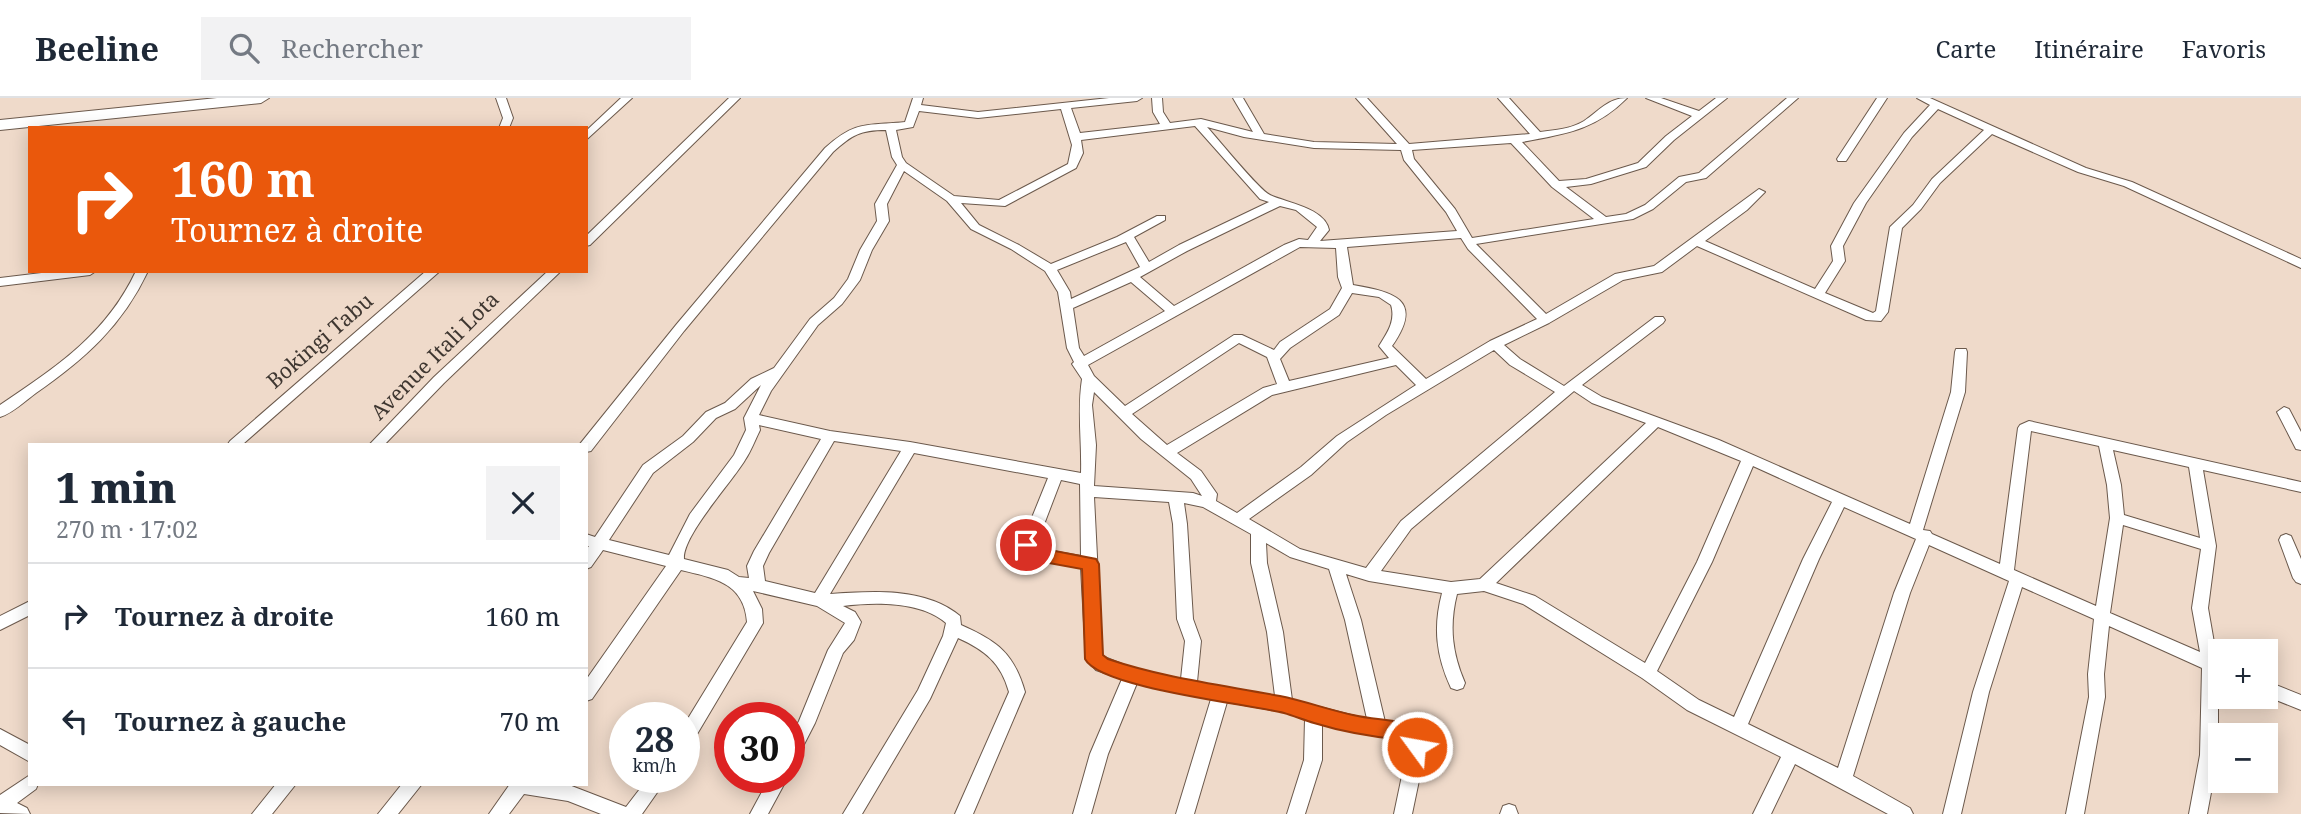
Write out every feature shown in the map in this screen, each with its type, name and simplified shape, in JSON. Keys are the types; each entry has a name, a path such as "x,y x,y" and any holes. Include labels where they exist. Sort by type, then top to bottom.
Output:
{"highway":[{"path":"0,125 261,98"}],"street":[{"path":"500,98 508,118 504,126"},
{"path":"588,135 627,98"},
{"path":"588,241 735,98"},
{"path":"588,444 680,328 829,150 855,129 882,126 891,130 909,125 917,103 978,115 1137,98"},
{"path":"1157,98 1158,112 1166,125"},
{"path":"1238,98 1260,135"},
{"path":"1361,98 1406,147 1409,160 1451,211 1466,238 1545,320"},
{"path":"1076,137 1197,122 1325,146 1406,147 1539,137 1586,124 1622,98"},
{"path":"1651,98 1700,115"},
{"path":"1556,185 1587,182 1642,165 1722,98"},
{"path":"1079,364 1288,247 1466,238 1629,217 1641,213 1683,179 1702,176 1793,98"},
{"path":"1842,159 1882,98"},
{"path":"1922,98 2082,170 2128,184 2301,264"},
{"path":"1510,100 1539,137"},
{"path":"951,199 994,204 1008,202 1072,166 1076,158 1076,137 1065,105"},
{"path":"1818,294 1839,261 1838,246 1860,202 1908,135 1937,105"},
{"path":"1197,122 1264,197 1300,208 1323,226 1323,230 1311,244"},
{"path":"891,130 897,157 902,165 951,199 975,227 1024,251 1050,268 1057,276 1068,304 1073,348 1079,364 1089,379 1123,414 1202,482 1210,494 1208,503"},
{"path":"1695,241 1870,317 1877,317 1882,312 1896,228 1917,207 1936,181 1991,130"},
{"path":"1514,139 1556,185 1602,220"},
{"path":"588,691 677,563 676,552 695,518 740,457 753,430 751,418 758,400 814,322 838,301 854,280 866,250 883,221 881,204 902,165"},
{"path":"1236,521 1306,471 1364,423 1495,344 1545,320 1619,277 1658,269 1743,208 1759,192"},
{"path":"1068,304 1132,278 1183,248 1279,202"},
{"path":"1050,268 1161,218"},
{"path":"1122,237 1128,237 1136,244 1140,260 1147,268"},
{"path":"1273,359 1285,345 1335,312 1348,288 1344,277 1341,244"},
{"path":"0,282 74,273"},
{"path":"0,412 56,372 107,329 134,290 141,273"},
{"name":"Bokingi Tabu","path":"236,443 432,273"},
{"name":"Avenue Itali Lota","path":"378,443 439,380 553,273"},
{"path":"1132,278 1173,311"},
{"path":"1348,288 1375,292 1394,301 1400,312 1397,332 1385,346 1425,386"},
{"path":"1369,575 1406,525 1569,388 1659,320"},
{"path":"1123,414 1238,338 1272,354 1284,386"},
{"path":"1495,344 1515,362 1569,388 1654,423 1714,443 2208,663"},
{"path":"1843,779 1920,533 1958,391 1961,352"},
{"path":"1167,452 1256,397 1284,386 1331,378 1397,360"},
{"path":"700,714 755,623 749,597 728,576 593,542 648,470 688,439 711,415 730,406 756,383 778,370"},
{"path":"1089,379 1085,405 1088,420 1087,485 1094,659 1132,675 1284,705 1314,715 1378,729 1409,732 1415,738 1417,747 1403,814"},
{"path":"2284,412 2301,445"},
{"path":"751,418 830,436 910,447 1056,475 1087,485 1208,503 1296,553 1336,567 1451,588 1484,585 1529,600 1648,673 1693,705 1843,779 1904,814"},
{"path":"1484,585 1654,423"},
{"path":"1952,814 2011,576 2025,428 2035,426 2301,487"},
{"path":"758,584 755,566 762,551 830,436"},
{"path":"2075,814 2097,697 2096,674 2102,617 2117,518 2114,485 2105,444"},
{"path":"819,600 910,447"},
{"path":"1648,673 1719,535 1733,490 1740,482 1748,460"},
{"path":"2195,463 2209,546 2200,608 2208,639"},
{"path":"1056,475 1026,552 1090,564"},
{"path":"1175,498 1185,619 1193,641 1188,686"},
{"path":"1740,726 1811,559 1841,499"},
{"path":"2117,518 2209,546"},
{"path":"1258,533 1259,563 1275,632 1284,705"},
{"path":"2286,540 2301,578"},
{"path":"1336,567 1353,620 1378,729"},
{"path":"737,583 758,584 819,600 849,616 853,622 848,635 836,650 805,727"},
{"path":"1451,588 1444,613 1445,657 1457,682"},
{"path":"819,600 902,600 936,608 954,621 953,629 924,694 852,814"},
{"path":"0,624 28,608"},
{"path":"953,629 997,651 1011,671 1017,692 964,814"},
{"path":"1082,814 1099,754 1132,675"},
{"path":"2278,693 2301,703"},
{"path":"1185,814 1221,694"},
{"path":"2198,814 2209,755 2213,709"},
{"path":"1296,814 1313,760 1314,715"},
{"path":"0,736 28,753"},
{"path":"1762,814 1791,753"},
{"path":"21,814 1,804 28,784"},
{"path":"261,814 285,786"},
{"path":"387,814 411,786"},
{"path":"498,814 520,786"},
{"path":"527,786 569,793 622,814"},
{"path":"631,814 647,793"},
{"path":"759,814 770,793"}],"route":[{"path":"1026,545 1028,553 1090,564 1094,659 1102,664 1132,675 1204,691 1284,705 1314,715 1378,729 1409,732 1415,738 1417,747"}]}
